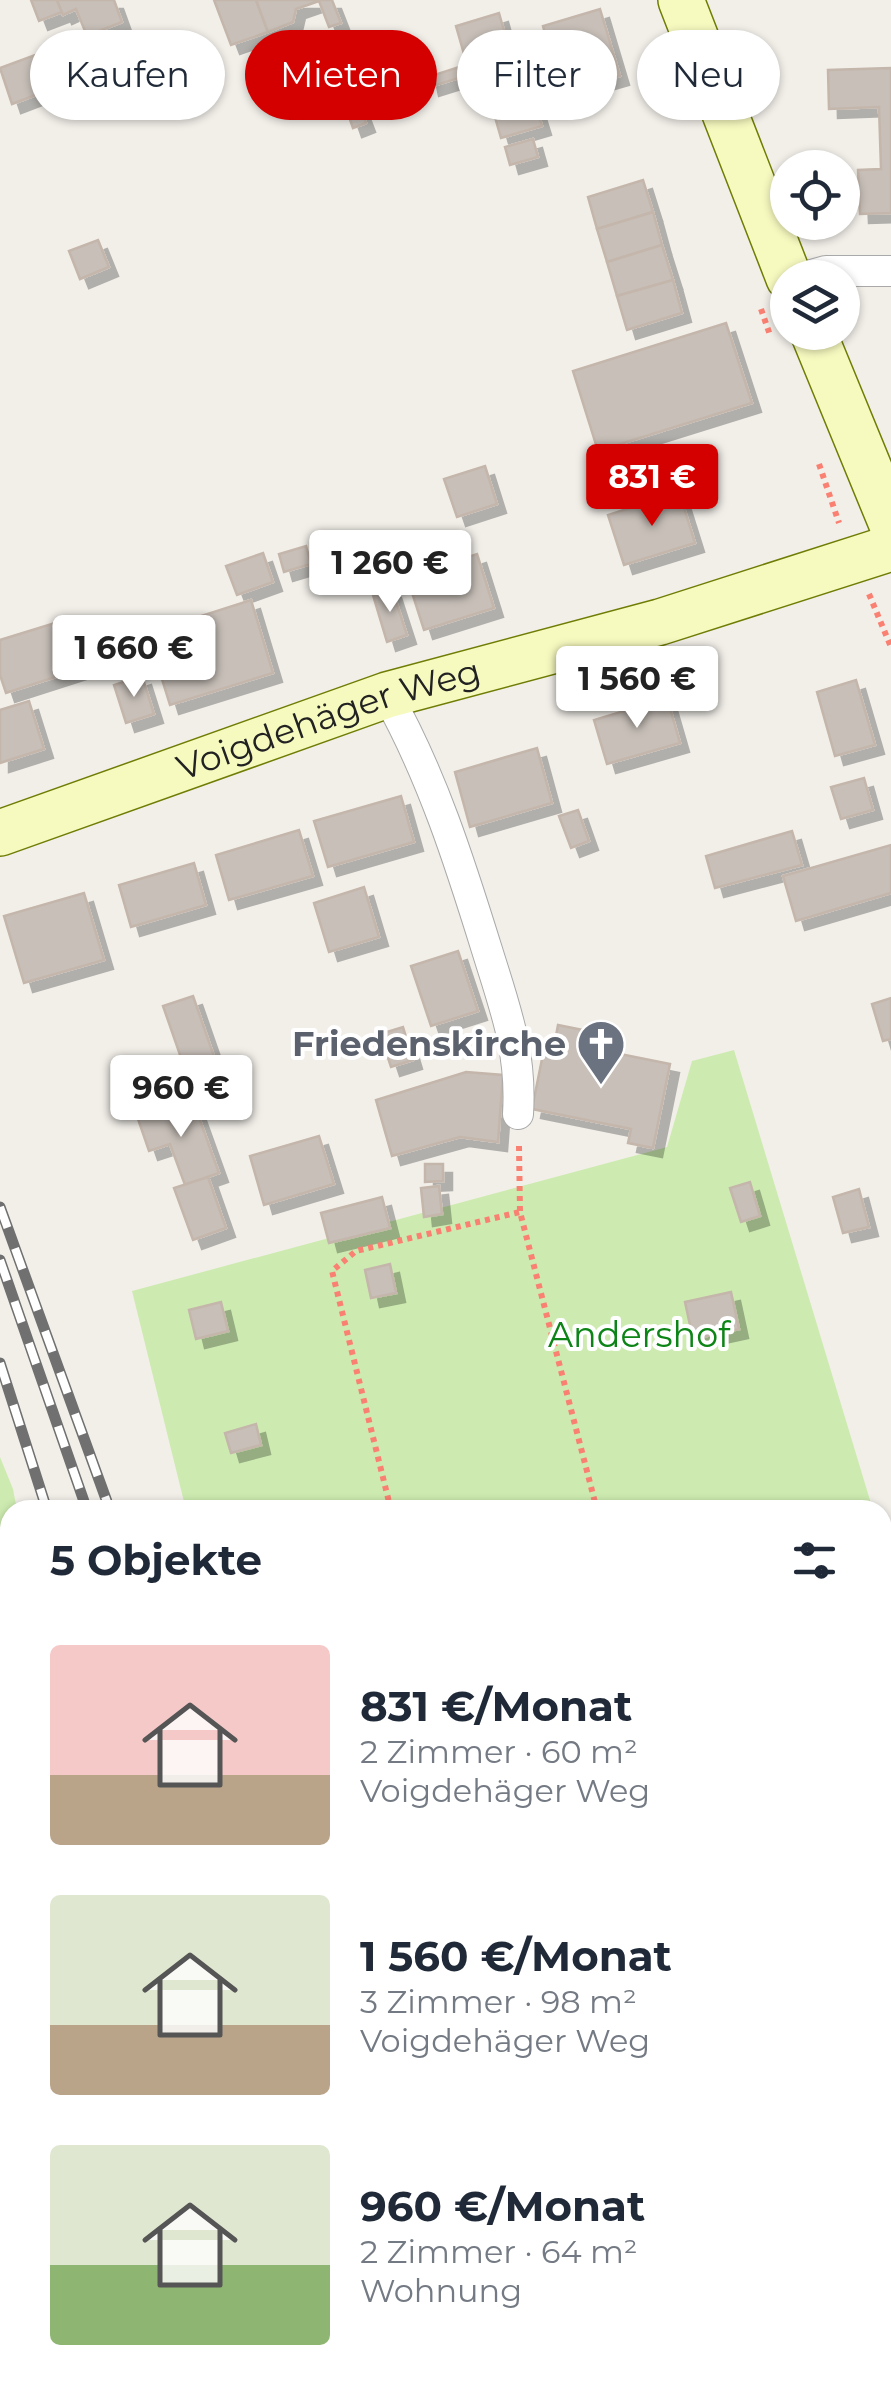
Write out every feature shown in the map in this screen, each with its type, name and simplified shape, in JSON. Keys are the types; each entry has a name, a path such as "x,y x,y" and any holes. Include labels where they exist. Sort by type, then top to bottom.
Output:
{"street":[{"path":"681,0 782,260"},
{"path":"860,271 891,271"},
{"path":"819,350 891,522"},
{"name":"Voigdehäger Weg","path":"0,833 387,695 660,622 872,554"},
{"path":"387,695 412,742 462,868 514,1040 521,1077 518,1114"}],"path":[{"path":"872,554 891,648"},
{"path":"518,1114 520,1212 594,1500"},
{"path":"389,1500 332,1272 356,1251 520,1212"}],"green space":[{"name":"Andershof","path":"734,1050 870,1500 184,1500 132,1291 667,1147 692,1061"},
{"path":"0,1457 15,1500 0,1500"}],"building":[{"path":"31,0 57,0 62,12 39,21"},
{"path":"57,0 114,0 122,22 102,30 85,30 76,9 63,15"},
{"path":"214,0 256,0 267,30 245,30 245,40 231,45"},
{"path":"256,0 332,0 341,23 329,27 319,1 296,9 293,22 267,30"},
{"path":"600,9 606,30 544,30 543,26"},
{"path":"499,13 504,30 457,30 456,26"},
{"path":"30,57 30,97 12,104 0,68"},
{"path":"457,68 457,79 437,85 437,74"},
{"path":"891,68 891,213 860,214 860,170 881,169 879,107 829,109 828,70"},
{"path":"350,120 365,120 366,123 353,128"},
{"path":"496,120 540,120 542,126 501,138"},
{"path":"533,139 538,157 510,165 505,147"},
{"path":"643,180 653,212 597,229 588,197"},
{"path":"653,212 662,245 607,262 597,229"},
{"path":"98,240 109,267 80,279 69,251"},
{"path":"662,245 673,280 617,296 607,262"},
{"path":"673,280 682,313 627,330 617,296"},
{"path":"726,323 752,403 598,451 573,371"},
{"path":"485,466 497,504 457,517 444,479"},
{"path":"679,492 695,543 624,565 608,515"},
{"path":"306,546 311,564 284,572 279,554"},
{"path":"263,553 273,582 237,595 226,566"},
{"path":"477,554 494,608 424,630 407,577"},
{"path":"392,589 407,635 387,642 373,595"},
{"path":"251,600 273,673 170,705 157,663 207,647 198,617"},
{"path":"71,618 87,667 6,693 0,675 0,640"},
{"path":"142,676 154,714 126,723 114,685"},
{"path":"856,680 875,745 835,756 817,692"},
{"path":"667,698 680,743 607,764 594,720"},
{"path":"29,701 44,749 0,763 0,710"},
{"path":"537,748 552,803 470,827 455,772"},
{"path":"864,778 873,810 841,819 831,787"},
{"path":"401,796 414,842 328,867 314,821"},
{"path":"578,810 589,841 571,848 559,816"},
{"path":"299,830 313,876 229,900 216,855"},
{"path":"792,831 802,865 715,888 706,856"},
{"path":"891,845 891,893 796,921 783,876"},
{"path":"194,863 206,905 131,927 119,885"},
{"path":"364,887 379,937 329,952 314,903"},
{"path":"84,893 104,960 24,983 4,916"},
{"path":"458,951 478,1011 431,1026 411,966"},
{"path":"193,996 217,1065 187,1075 163,1006"},
{"path":"891,998 891,1039 883,1041 872,1004"},
{"name":"Friedenskirche","path":"558,1025 593,1032 590,1048 670,1064 653,1148 628,1143 631,1129 532,1109 546,1039 555,1041"},
{"path":"403,1027 413,1060 391,1067 380,1034"},
{"path":"466,1072 503,1075 498,1142 460,1137 392,1156 376,1100"},
{"path":"192,1098 219,1173 185,1185 170,1144 149,1151 138,1119"},
{"path":"319,1136 334,1184 264,1205 250,1156"},
{"path":"425,1164 443,1164 443,1181 425,1182"},
{"path":"208,1177 226,1228 193,1240 174,1188"},
{"path":"750,1182 760,1216 741,1222 730,1188"},
{"path":"439,1186 442,1214 424,1217 421,1188"},
{"path":"859,1189 869,1227 843,1233 833,1197"},
{"path":"382,1197 390,1228 329,1243 321,1213"},
{"path":"390,1264 396,1293 371,1298 365,1270"},
{"path":"731,1292 739,1329 693,1339 685,1302"},
{"path":"221,1302 228,1331 196,1339 189,1310"},
{"path":"256,1424 261,1445 231,1453 225,1433"}],"railway":[{"path":"0,1207 106,1500"},
{"path":"0,1260 84,1500"},
{"path":"0,1363 44,1500"}],"place":[{"name":"Friedenskirche","path":"601,1086"}]}
